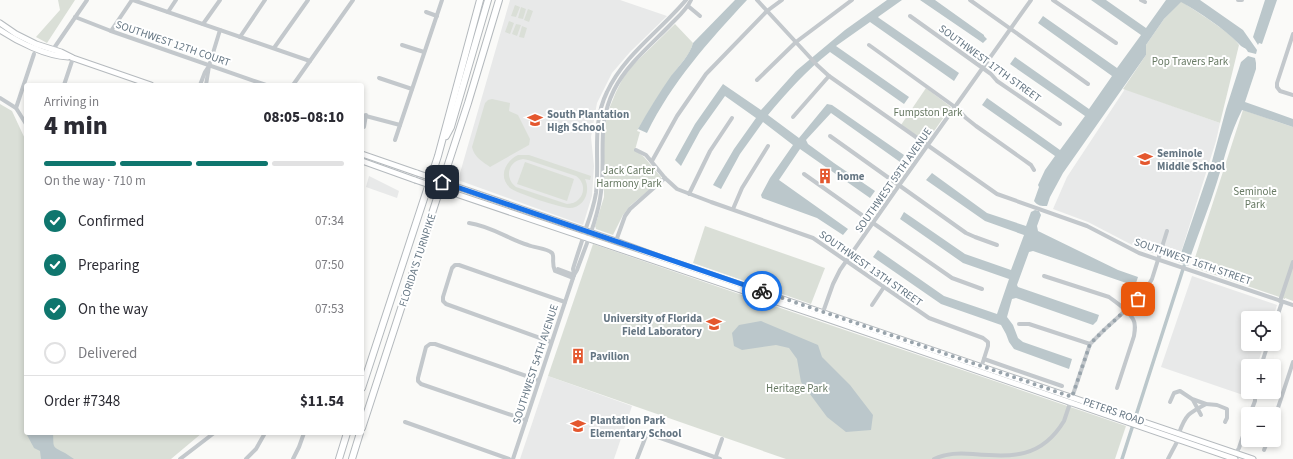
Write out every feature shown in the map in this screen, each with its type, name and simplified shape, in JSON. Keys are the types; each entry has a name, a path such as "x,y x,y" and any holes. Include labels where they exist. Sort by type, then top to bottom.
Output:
{"highway":[{"name":"FLORIDA'S TURNPIKE","path":"364,382 438,156 480,0"},
{"path":"438,156 450,127 488,0"},
{"name":"FLORIDA'S TURNPIKE","path":"364,422 468,104 499,0"},
{"path":"339,459 346,435"},
{"path":"352,459 359,435"}],"main road":[{"path":"0,23 16,34 52,51"},
{"path":"0,30 27,45 61,52 71,57 145,83"},
{"name":"PETERS ROAD","path":"364,155 587,234 822,314"},
{"name":"PETERS ROAD","path":"364,162 453,193 587,234 616,241 980,369 1072,400 1129,416 1179,433 1236,456"},
{"name":"PETERS ROAD","path":"1072,400 1126,422 1178,440 1236,456 1253,459"}],"street":[{"path":"52,51 87,0"},
{"path":"111,31 133,0 310,61"},
{"path":"168,12 176,0"},
{"path":"203,24 220,0"},
{"path":"240,37 265,0"},
{"path":"274,48 308,0"},
{"path":"295,83 353,0"},
{"path":"395,140 442,0"},
{"name":"SOUTHWEST 16TH STREET","path":"757,0 816,65 829,76 997,194 1087,226 1123,245 1158,260 1293,306"},
{"path":"652,162 677,116 706,74 766,11 782,0"},
{"path":"757,80 796,42 852,0"},
{"path":"970,0 1088,84"},
{"name":"SOUTHWEST 59TH AVENUE","path":"822,314 833,284 847,261 1031,0"},
{"path":"1053,0 1116,43"},
{"path":"688,2 700,16"},
{"name":"SOUTHWEST 54TH AVENUE","path":"513,459 565,302 573,276 573,269 587,234 597,182 596,136 598,119 606,93 618,72 626,62 688,2"},
{"path":"426,12 437,16"},
{"name":"SOUTHWEST 17TH STREET","path":"910,16 982,68 997,81 1060,124"},
{"name":"SOUTHWEST 12TH COURT","path":"75,17 260,83"},
{"path":"206,83 209,66 220,30"},
{"path":"1293,34 1277,82 1277,87 1280,91 1293,95"},
{"path":"402,45 424,52"},
{"path":"869,45 955,107 966,118 1031,165 1034,170"},
{"path":"24,83 34,54"},
{"path":"64,83 71,57"},
{"path":"201,83 209,66"},
{"path":"793,117 829,76"},
{"path":"378,78 412,89"},
{"path":"16,108 24,84"},
{"path":"0,98 16,108 24,121"},
{"path":"364,127 364,115 400,125"},
{"path":"689,194 710,151 732,118"},
{"path":"830,136 966,232 997,245"},
{"path":"733,209 742,188 768,146"},
{"name":"SOUTHWEST 13TH STREET","path":"636,150 646,155 665,178 677,189 805,234 847,261 929,318 987,340 988,346 980,369"},
{"path":"804,174 952,278 982,289"},
{"path":"616,241 625,216 630,209 665,178"},
{"path":"469,223 480,224 527,245 551,252 554,256 552,264 555,271 573,276"},
{"path":"934,459 942,455 956,453 1011,457 1025,454 1036,449 1052,438 1064,421 1090,344 1145,291 1152,279 1167,231"},
{"path":"1278,311 1293,262"},
{"path":"551,342 446,304 443,301 452,268 455,265 459,265 565,302"},
{"path":"1044,276 1108,297 1117,302 1133,320 1135,327 1134,336 1117,388"},
{"path":"872,305 884,287"},
{"path":"1019,324 1029,324 1090,344"},
{"path":"526,420 421,384 418,381 418,378 426,347 430,344 435,344 538,380"},
{"path":"984,359 1062,386"},
{"path":"1278,407 1293,362"},
{"path":"1170,402 1174,393 1180,392 1192,399 1206,404 1216,405 1227,410 1227,418 1225,422"},
{"path":"1192,399 1201,416"},
{"path":"1179,433 1186,417 1192,411 1206,404"},
{"path":"405,422 509,459"},
{"path":"180,459 211,435"},
{"path":"246,459 256,449 264,435"},
{"path":"293,459 303,435"},
{"path":"637,459 646,436 652,435 720,459"},
{"path":"715,458 722,439"},
{"path":"1168,459 1178,440"},
{"path":"1236,456 1241,442"}],"shaded area":[{"name":"South Plantation High School","path":"510,0 620,0 667,16 630,52 612,73 597,103 591,137 594,166 592,196 583,225 458,180"},
{"path":"735,0 747,0 718,31 679,80 657,114 647,133 638,129 662,89 687,56 693,43"},
{"path":"887,0 902,0 878,17 959,73 954,81 870,22 836,46 909,97 904,104 830,52 797,82 768,115 799,138 827,104 832,105 904,155 900,162 831,113 806,140 808,144 875,191 870,198 800,149 779,180 848,229 843,235 817,218 762,198 761,195 770,178 793,145 763,122 740,154 721,189 713,185 734,149 756,118 725,96 700,131 681,166 675,160 695,124 723,84 761,110 796,71 845,30"},
{"path":"920,0 935,0 984,35 987,39 983,43"},
{"path":"1091,0 1106,0 1146,28 1166,0 1200,0 1243,30 1257,50 1256,54 1248,52 1219,27 1181,2 1164,19 1146,45 1146,55 1063,173 1050,197 1047,206 1040,205 1034,201 1039,187 1038,185 1045,170 1055,156 982,105 987,98 1060,150 1085,116 1010,64 1015,57 1089,109 1112,76 1038,23 1043,16 1117,68 1141,35"},
{"path":"1265,0 1277,0 1262,44 1259,43 1258,45 1253,37"},
{"path":"1248,56 1255,58 1256,69 1245,102 1293,119 1293,127 1242,110 1231,136 1214,192 1188,266 1178,262 1211,165 1226,109 1241,62"},
{"name":"Seminole Middle School","path":"1125,89 1220,123 1216,141 1178,262 1138,248 1088,222 1053,209 1067,177"},
{"path":"932,173 987,213 1026,226 1031,212 1035,210 1039,211 1041,215 1037,226 1038,231 1118,270 1138,277 1135,286 1033,251 1029,252 1017,285 1018,287 1099,315 1097,321 1093,325 1016,298 1012,299 1007,317 1013,325 1018,338 1023,342 1072,359 1069,369 1014,349 1001,325 941,304 873,257 878,250 944,296 997,314 1009,279 963,263 900,219 904,212 965,254 1011,270 1024,235 985,221 926,180"},
{"path":"369,176 399,191 397,198 366,187"},
{"path":"1192,276 1277,305 1275,311 1241,311 1241,351 1262,351 1259,359 1241,359 1241,394 1161,367"},
{"path":"761,321 818,345 822,357 850,385 873,415 871,430 846,432 827,417 801,382 797,359 789,348 776,345 742,350 734,346 732,333 739,325"},
{"name":"Plantation Park Elementary School","path":"548,376 632,406 614,459 520,459"},
{"path":"27,435 53,435 55,448 74,459 41,459 40,451 34,448"}],"green space":[{"path":"58,0 75,0 47,43 36,37 60,10"},
{"name":"Pop Travers Park","path":"1181,1 1229,34 1239,45 1220,123 1123,89 1146,55 1146,45 1164,19"},
{"path":"515,5 520,7 516,17 511,16"},
{"path":"521,7 526,9 523,19 518,18"},
{"path":"528,9 533,11 529,22 524,20"},
{"path":"509,21 514,23 510,34 505,32"},
{"path":"516,24 521,25 517,36 512,34"},
{"name":"Jack Carter Harmony Park","path":"675,24 693,43 687,57 662,90 637,131 640,132 635,150 644,157 661,177 660,181 631,205 623,215 613,235 596,229 595,226 604,197 604,138 609,109 623,78 633,65"},
{"path":"522,26 527,28 524,38 519,37"},
{"name":"Fumpston Park","path":"926,88 951,107 927,141 923,140 901,125"},
{"path":"492,99 510,103 509,111 518,115 530,139 529,145 490,167 477,156 472,147 485,103"},
{"path":"0,104 12,111 24,137 24,435 200,435 171,459 0,459"},
{"name":"Seminole Park","path":"1243,110 1293,127 1293,301 1192,267"},
{"path":"518,155 529,155 591,176 590,180 585,179 587,184 587,194 585,198 579,205 569,208 529,197 510,188 506,184 504,174 507,165","holes":["518,160 528,160 576,176 580,180 583,189 580,198 573,203 567,204 516,187 510,179 509,170"]},
{"path":"525,162 574,179 567,201 517,184"},
{"path":"705,226 825,268 811,304 693,263"},
{"name":"Heritage Park","path":"593,244 1126,426 1115,459 786,459 548,376"}],"waterway":[{"path":"1122,459 1184,266"}],"way so far":[{"path":"762,291 1072,397 1090,344 1138,299"}],"place":[{"name":"South Plantation High School","path":"535,120"},
{"name":"Seminole Middle School","path":"1145,159"},
{"name":"home","path":"825,176"},
{"name":"University of Florida Field Laboratory","path":"714,324"},
{"name":"Pavilion","path":"578,356"},
{"name":"Plantation Park Elementary School","path":"578,426"}],"route":[{"path":"442,182 762,291"}]}
